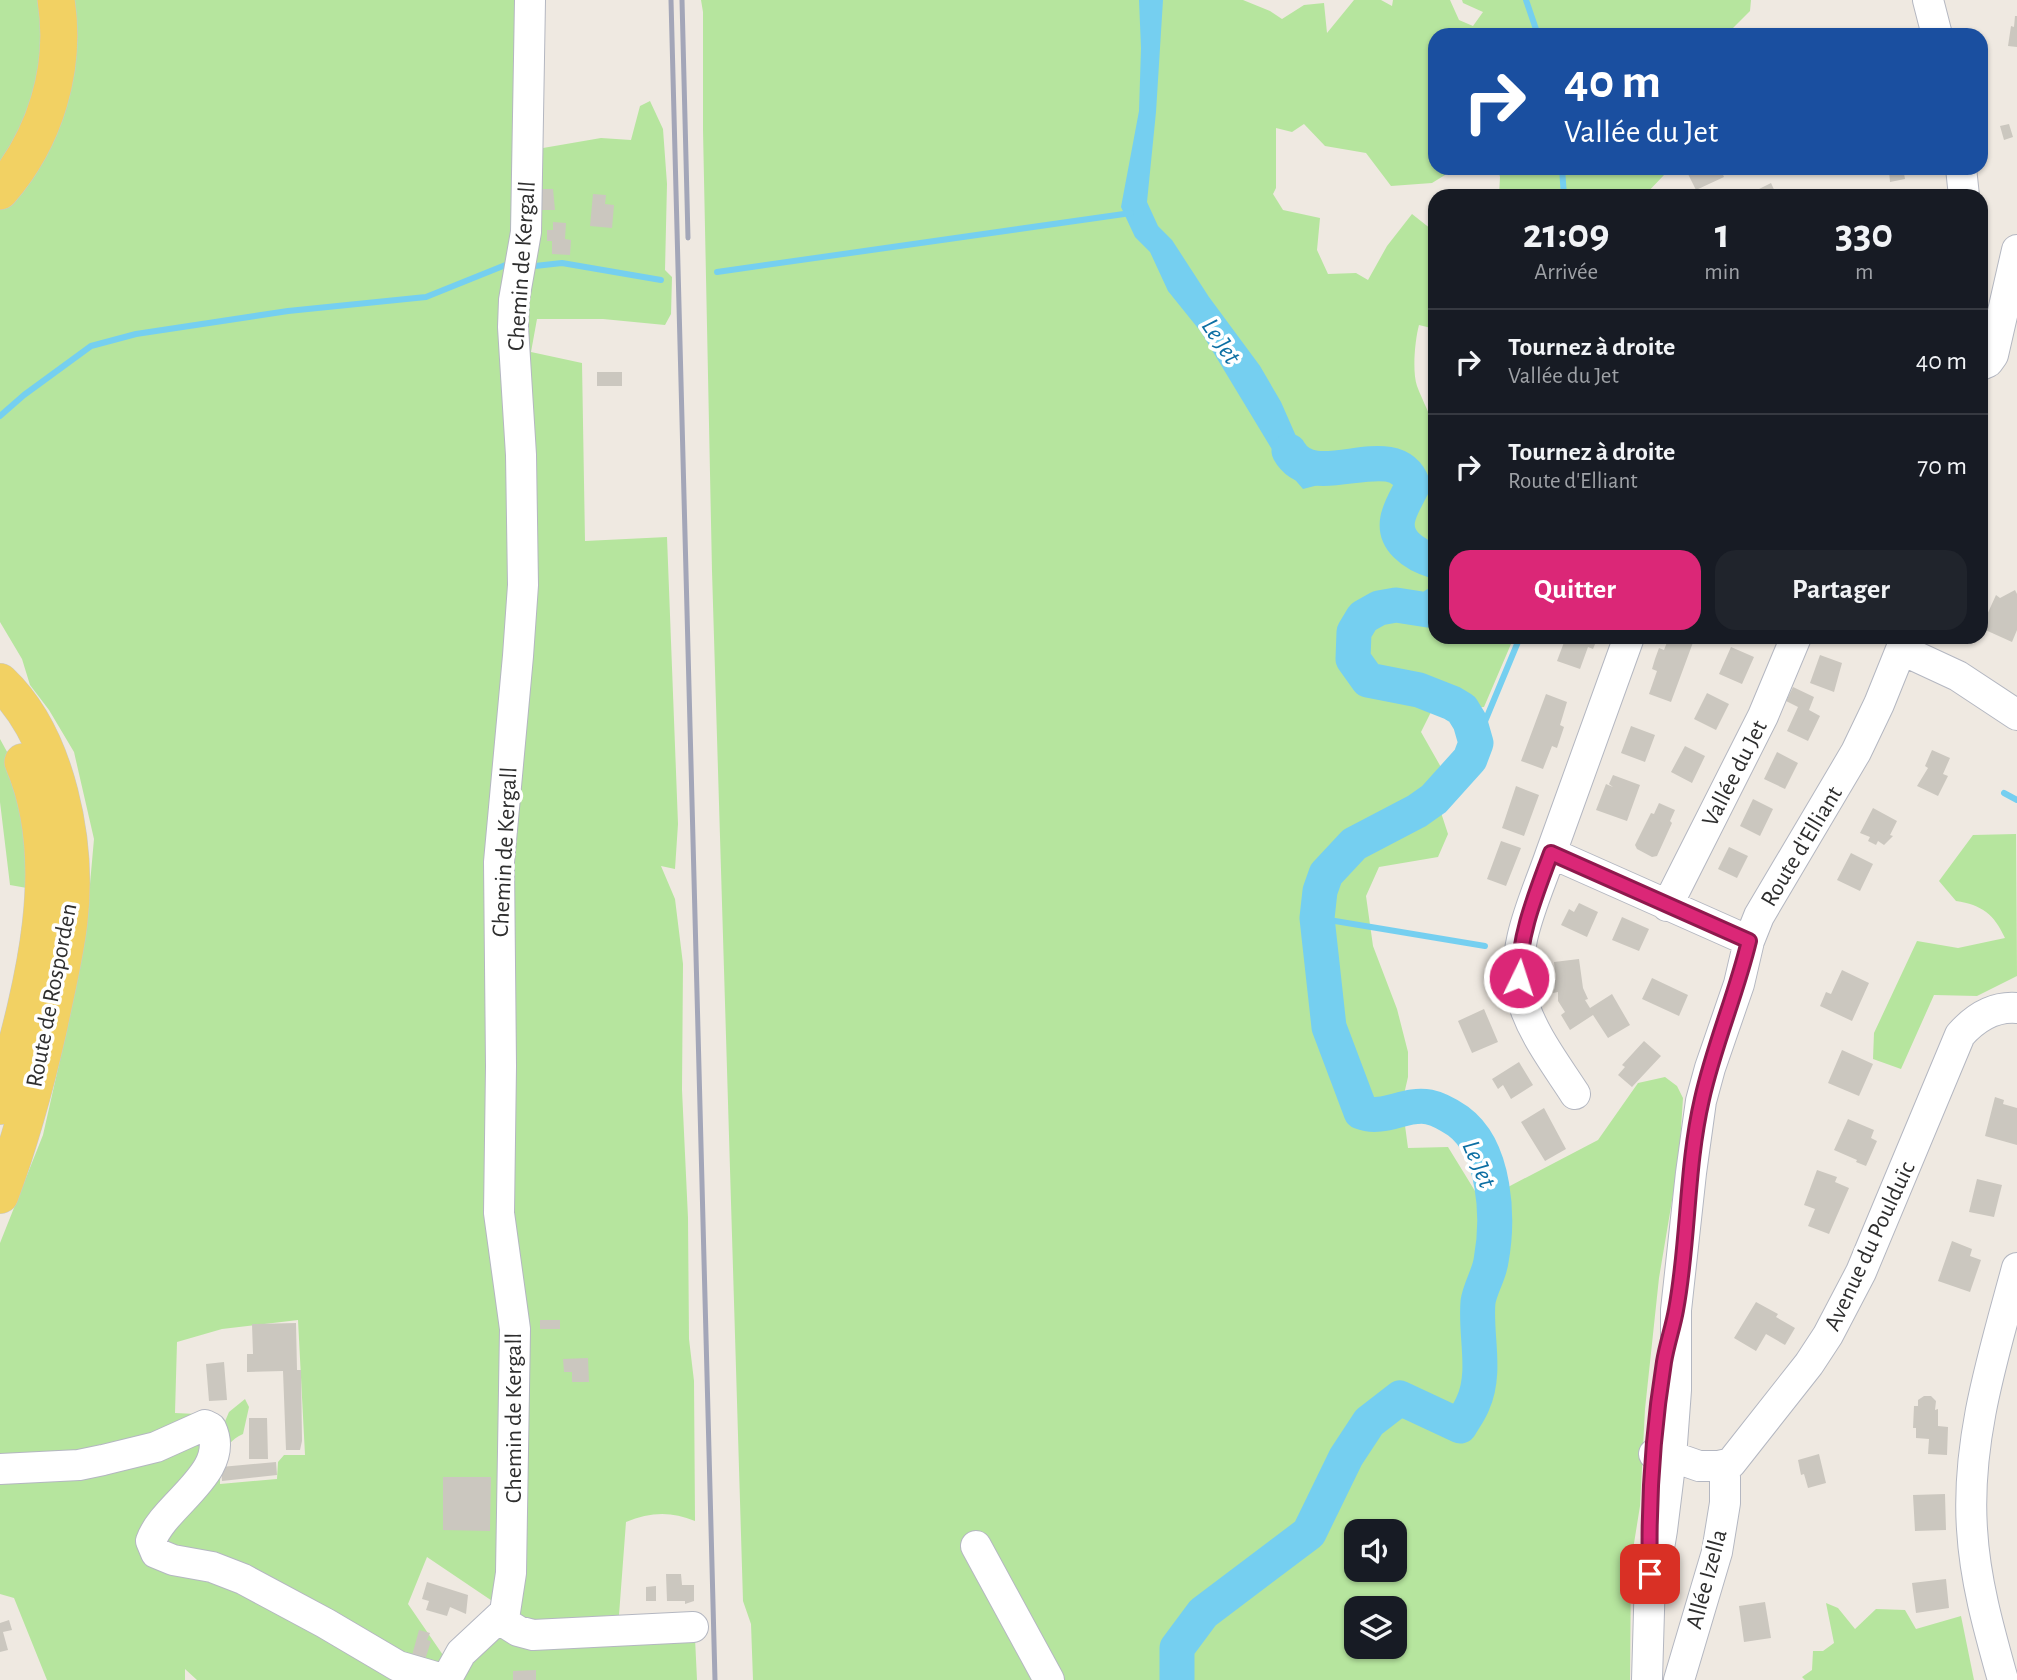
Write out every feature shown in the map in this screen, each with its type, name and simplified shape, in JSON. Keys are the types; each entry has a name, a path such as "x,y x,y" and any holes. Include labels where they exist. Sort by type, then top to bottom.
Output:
{"main road":[{"path":"0,191 26,155 47,110 59,53 56,0"},
{"name":"Route de Rosporden","path":"0,682 14,696 29,719 44,747 57,783 67,834 70,888 64,954 42,1057 29,1110 0,1195"},
{"name":"Route de Rosporden","path":"0,714 25,767 37,807 45,884 33,970 0,1106"}],"street":[{"name":"Chemin de Kergall","path":"446,1680 461,1653 503,1616 508,1605 511,1573 515,1329 499,1213 499,862 523,585 521,454 513,327 514,300 526,232 530,0"},
{"path":"1928,0 1935,28"},
{"path":"1988,362 1993,355 2017,250"},
{"path":"1575,1094 1533,1027 1521,993 1519,965 1525,928 1626,644"},
{"name":"Vallée du Jet","path":"1667,906 1763,716 1794,644"},
{"name":"Route d'Elliant","path":"1647,1680 1651,1596 1649,1529 1660,1486 1662,1455 1677,1382 1676,1310 1701,1101 1739,984 1749,941 1770,897 1857,752 1904,644"},
{"path":"1906,644 2017,715"},
{"path":"1551,853 1749,941"},
{"name":"Avenue du Poulduïc","path":"1728,1470 1809,1364 1847,1300 1876,1240 1960,1035 1974,1019 1993,1011 2017,1008"},
{"path":"2003,1680 1978,1579 1972,1532 1971,1492 1977,1429 2017,1268"},
{"path":"0,1469 79,1465 103,1460 156,1447 205,1425 211,1428 216,1439 212,1459 201,1480 156,1528 151,1541 156,1553 173,1560 212,1567 243,1579 398,1666 446,1680"},
{"path":"1662,1455 1699,1466 1718,1466 1728,1470"},
{"path":"1660,1486 1708,1484 1728,1470"},
{"name":"Allée Izella","path":"1679,1680 1717,1552 1728,1470"},
{"path":"976,1546 1049,1680"},
{"path":"499,1619 518,1631 533,1635 693,1627"}],"green space":[{"path":"0,0 523,0 543,148 601,138 631,140 640,106 650,101 663,129 667,184 665,270 672,277 671,314 665,325 603,319 537,319 531,352 582,363 585,541 667,537 678,824 675,869 661,866 675,899 683,964 682,1090 688,1218 689,1339 694,1381 695,1521 660,1514 626,1522 619,1615 522,1621 427,1557 408,1604 458,1677 493,1634 695,1638 697,1680 197,1680 185,1669 185,1680 47,1680 14,1598 0,1594 0,1243 43,1135 71,1011 89,895 94,839 74,752 49,710 30,685 22,659 0,622","holes":["298,1320 305,1455 284,1455 278,1462 277,1479 220,1484 223,1454 230,1443 243,1434 249,1407 245,1399 229,1412 223,1426 197,1414 175,1413 177,1342 222,1329"]},
{"path":"701,0 1243,0 1282,19 1304,5 1324,3 1327,33 1354,0 1381,0 1392,6 1393,0 1450,0 1459,20 1473,26 1483,12 1463,3 1462,0 1751,0 1750,11 1733,28 1428,28 1428,175 1445,175 1432,183 1391,186 1366,153 1325,146 1304,124 1292,132 1276,128 1276,188 1273,194 1283,210 1320,218 1317,250 1328,274 1356,273 1368,280 1387,246 1412,214 1428,227 1428,327 1419,325 1414,364 1415,380 1428,412 1428,644 1511,644 1484,707 1431,712 1421,732 1442,769 1430,779 1448,834 1438,857 1379,867 1366,896 1373,946 1397,1009 1408,1052 1408,1077 1402,1103 1408,1148 1448,1147 1475,1191 1508,1187 1598,1140 1638,1083 1665,1077 1677,1086 1683,1098 1679,1159 1659,1278 1645,1409 1640,1506 1631,1562 1630,1680 753,1680 751,1624 743,1601 712,571"},
{"path":"1664,175 1651,189 1499,189 1500,177"},
{"path":"0,739 17,770 26,818 27,888 10,885 0,802"},
{"path":"2016,834 2017,976 1977,996 1934,995 1901,1069 1873,1059 1874,1033 1917,941 1958,948 2005,938 1992,917 1980,908 1956,901 1939,881 1973,835"},
{"path":"1826,1603 1838,1608 1855,1629 1876,1609 1905,1610 1916,1629 1961,1616 1974,1680 1805,1680 1802,1677 1812,1670 1813,1651 1823,1651 1834,1643"}],"water":[{"path":"1139,0 1163,0 1147,202 1158,226 1172,240 1209,297 1260,366 1281,402 1299,443 1318,457 1330,457 1330,482 1303,489 1279,461 1201,332 1168,291 1150,252 1135,237 1121,207 1139,111"}],"building":[{"path":"2017,16 2017,47 2008,46"},
{"path":"2009,124 2013,137 2004,140 2000,126"},
{"path":"1688,175 1723,175 1724,177 1696,189"},
{"path":"1889,175 1904,175 1905,179 1890,182"},
{"path":"1771,183 1774,189 1759,189"},
{"path":"535,189 553,189 555,210 539,210"},
{"path":"593,194 606,195 605,204 614,205 612,228 590,226"},
{"path":"553,222 566,223 565,239 571,240 570,255 552,254 552,241 547,241 547,230 553,230"},
{"path":"597,372 622,372 622,386 597,386"},
{"path":"2015,590 2017,594 2017,630 2012,642 1988,631 1988,613 1996,595 2000,598"},
{"path":"1563,644 1595,644 1593,649 1588,647 1580,669 1557,661"},
{"path":"1666,644 1692,644 1671,702 1649,694 1657,671 1652,669 1655,659 1659,648 1664,650"},
{"path":"1731,647 1754,657 1742,684 1719,674"},
{"path":"1820,655 1842,663 1834,692 1810,683"},
{"path":"1793,687 1814,697 1809,710 1820,716 1808,741 1787,731 1798,707 1786,701"},
{"path":"1707,693 1729,704 1716,730 1694,719"},
{"path":"1546,694 1567,702 1560,725 1564,727 1557,748 1552,746 1543,769 1521,761"},
{"path":"1631,726 1655,735 1645,762 1621,753"},
{"path":"1685,746 1705,756 1692,783 1671,772"},
{"path":"1932,750 1950,758 1943,774 1948,776 1938,796 1917,786 1928,768 1925,766"},
{"path":"1777,752 1798,763 1785,789 1764,779"},
{"path":"1613,775 1640,785 1627,821 1596,810 1606,784 1613,787 1609,784"},
{"path":"1516,786 1539,795 1524,836 1502,828"},
{"path":"1753,799 1773,809 1760,836 1740,826"},
{"path":"1659,803 1675,810 1657,856 1652,857 1637,849 1635,845"},
{"path":"1873,808 1897,821 1890,835 1893,836 1884,845 1878,841 1876,845 1868,841 1870,837 1860,833"},
{"path":"1501,841 1521,848 1506,886 1487,879"},
{"path":"1729,847 1748,856 1737,878 1718,869"},
{"path":"1851,853 1873,864 1860,891 1837,880"},
{"path":"1579,903 1598,912 1587,937 1561,925 1569,909 1574,912"},
{"path":"1622,917 1649,929 1639,951 1612,940"},
{"path":"1579,959 1583,988 1588,999 1585,1000 1590,1008 1612,994 1630,1025 1608,1038 1593,1015 1570,1030 1561,1015 1565,1012 1558,1001 1558,992 1553,993 1551,981 1556,980 1554,962"},
{"path":"1842,970 1869,983 1852,1021 1820,1006 1826,992 1831,994"},
{"path":"1652,978 1688,995 1679,1016 1642,999"},
{"path":"1484,1009 1498,1042 1472,1053 1458,1021"},
{"path":"1644,1041 1661,1056 1632,1087 1618,1075 1625,1067 1622,1065"},
{"path":"1842,1050 1873,1064 1859,1096 1828,1083"},
{"path":"1519,1062 1533,1085 1511,1099 1503,1085 1498,1089 1492,1079"},
{"path":"1995,1097 2004,1100 2003,1104 2017,1108 2017,1145 1985,1136"},
{"path":"1544,1108 1566,1149 1545,1161 1521,1122"},
{"path":"1848,1119 1874,1130 1871,1138 1877,1141 1866,1166 1834,1150"},
{"path":"1817,1170 1837,1177 1835,1182 1849,1188 1829,1234 1808,1226 1815,1209 1804,1205"},
{"path":"1977,1179 2002,1185 1994,1217 1969,1212"},
{"path":"1952,1241 1972,1249 1970,1256 1981,1260 1970,1292 1938,1281"},
{"path":"1756,1302 1778,1314 1776,1317 1795,1328 1785,1345 1766,1334 1756,1351 1734,1338"},
{"path":"540,1320 560,1320 560,1329 540,1329"},
{"path":"296,1323 297,1370 301,1370 302,1441 300,1450 286,1450 283,1371 247,1372 247,1354 253,1354 252,1324"},
{"path":"588,1358 589,1382 572,1382 572,1372 564,1372 563,1359"},
{"path":"224,1362 227,1400 209,1401 206,1364"},
{"path":"1931,1396 1936,1401 1938,1426 1948,1427 1947,1455 1928,1454 1929,1439 1916,1438 1916,1428 1913,1428 1914,1406 1918,1406 1918,1400"},
{"path":"249,1418 267,1418 268,1459 249,1459"},
{"path":"1819,1454 1826,1483 1808,1488 1804,1474 1801,1475 1798,1460"},
{"path":"276,1462 277,1475 222,1481 221,1467"},
{"path":"443,1477 491,1477 490,1531 443,1530"},
{"path":"1945,1494 1946,1530 1915,1531 1913,1495"},
{"path":"666,1574 681,1574 682,1585 694,1585 694,1601 685,1604 685,1601 667,1601"},
{"path":"1946,1579 1949,1608 1916,1613 1912,1583"},
{"path":"427,1582 468,1595 466,1614 450,1607 447,1616 426,1610 429,1601 422,1599"},
{"path":"656,1586 656,1601 646,1601 646,1587"},
{"path":"1765,1602 1771,1638 1744,1642 1739,1606"},
{"path":"9,1620 12,1630 3,1632 8,1650 0,1652 0,1623"},
{"path":"419,1630 430,1633 427,1640 431,1641 424,1663 411,1659"},
{"path":"536,1670 536,1680 513,1680 513,1671"}],"waterway":[{"path":"1526,0 1536,28"},
{"path":"1562,175 1564,189"},
{"path":"717,272 1131,213"},
{"path":"535,266 562,263 661,280"},
{"path":"0,416 91,346 136,334 288,311 426,297 508,264"},
{"name":"Le Jet","path":"1289,451 1301,463 1316,468 1389,464 1403,471 1413,485 1401,508 1397,523 1400,538 1409,548 1428,558"},
{"name":"Le Jet","path":"1177,1680 1177,1648 1203,1613 1309,1533 1346,1457 1369,1422 1400,1398 1460,1426 1477,1391 1480,1366 1478,1302 1490,1266 1495,1225 1492,1185 1487,1166 1471,1133 1458,1121 1440,1111 1420,1106 1378,1114 1361,1112 1329,1027 1317,918 1320,891 1326,874 1354,844 1417,811 1434,799 1470,759 1476,743 1470,722 1462,709 1419,690 1368,680 1353,659 1354,632 1363,617 1379,608 1396,605 1428,610"},
{"path":"1476,743 1517,644"},
{"path":"2004,793 2017,800"},
{"path":"1317,918 1485,946"}],"railway":[{"path":"671,0 715,1680"},
{"path":"682,0 688,238"}],"route":[{"path":"1519,978 1525,928 1551,853 1749,941 1739,984 1701,1101 1676,1310 1659,1396 1649,1529 1650,1574"}]}
